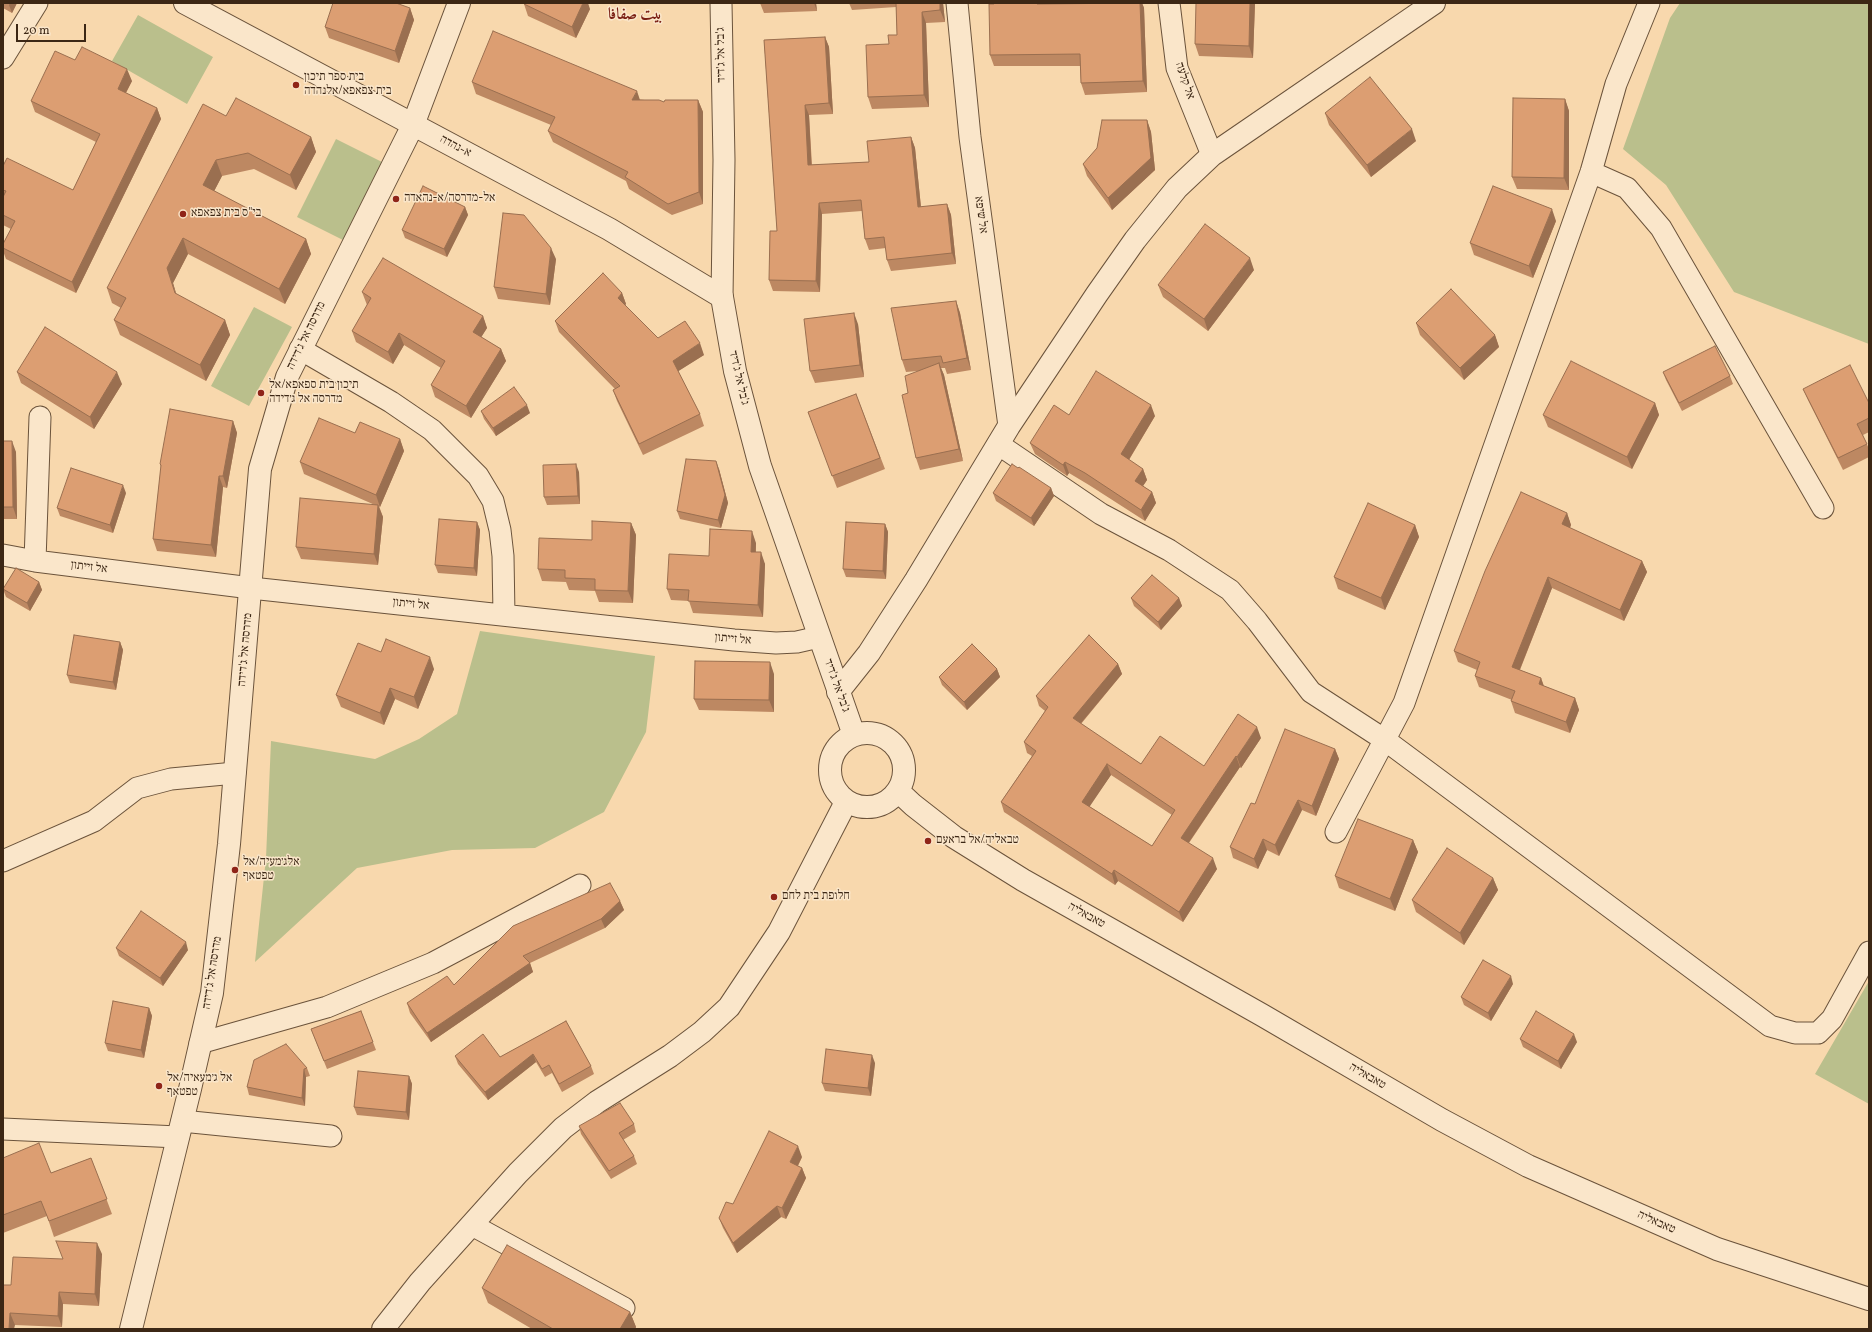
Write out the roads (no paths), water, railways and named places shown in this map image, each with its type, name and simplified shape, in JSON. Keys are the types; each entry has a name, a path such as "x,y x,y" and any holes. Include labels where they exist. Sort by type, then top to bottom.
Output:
{"street":[{"path":"3,58 37,3"},
{"name":"א-נהדה","path":"185,3 609,229 722,297"},
{"name":"מדרסה אל ג'דידה","path":"130,1329 180,1129 213,986 229,844 260,469 287,377 413,125 459,3"},
{"name":"ג'בל אל ג'דיד","path":"721,3 724,160 722,297 735,371 760,466 854,735"},
{"name":"אל שיפא","path":"957,3 970,137 1010,426"},
{"name":"אל קלעה","path":"1169,3 1177,68 1212,155"},
{"path":"838,692 873,647 998,444 1135,240 1177,188 1212,155 1434,3"},
{"path":"1336,832 1404,703 1591,172 1616,84 1649,3"},
{"path":"1591,172 1627,188 1661,228 1823,508"},
{"path":"300,349 391,402 432,430 478,476 493,501 500,530 503,556 504,615"},
{"path":"35,561 40,417"},
{"path":"998,444 1101,514 1169,550 1230,590 1257,621 1311,692 1384,740 1770,1026 1794,1033 1818,1033 1832,1019 1869,952"},
{"name":"אל זייתון","path":"3,555 35,561 251,588 741,641 790,642 819,637"},
{"path":"866,733 877,734 888,739 896,747 902,757 904,768 903,780 898,791 891,800 880,806 869,808 857,807 846,802 837,794 831,784 830,766 835,749 854,735 866,733"},
{"path":"3,861 94,821 137,788 171,779 235,773"},
{"name":"טאבאליה","path":"898,791 954,837 1024,880 1262,1015 1442,1120 1521,1162 1717,1249 1869,1299"},
{"path":"383,1329 420,1282 518,1173 563,1128 597,1102 670,1056 702,1032 729,1007 779,932 846,802"},
{"path":"200,1043 327,1007 426,966 580,885"},
{"path":"3,1129 180,1129 331,1136"},
{"path":"472,1225 624,1308"}],"place":[{"name":"בית ספר תיכון בית צפאפא/אלנהדה","path":"296,85"},
{"name":"אל-מדרסה/א-נהאדה","path":"396,199"},
{"name":"בי\"ס בית צפאפא","path":"183,214"},
{"name":"תיכון בית ספאפא/אל מדרסה אל ג׳דידה","path":"261,393"},
{"name":"טבאליה/אל בראעם","path":"928,841"},
{"name":"אלג׳מעיה/אל טפטאף","path":"235,870"},
{"name":"חלופת בית לחם","path":"774,897"},
{"name":"אל ג׳מעאיה/אל טפטאף","path":"159,1086"}],"district":[{"name":"بيت صفافا","path":"635,16"}]}
